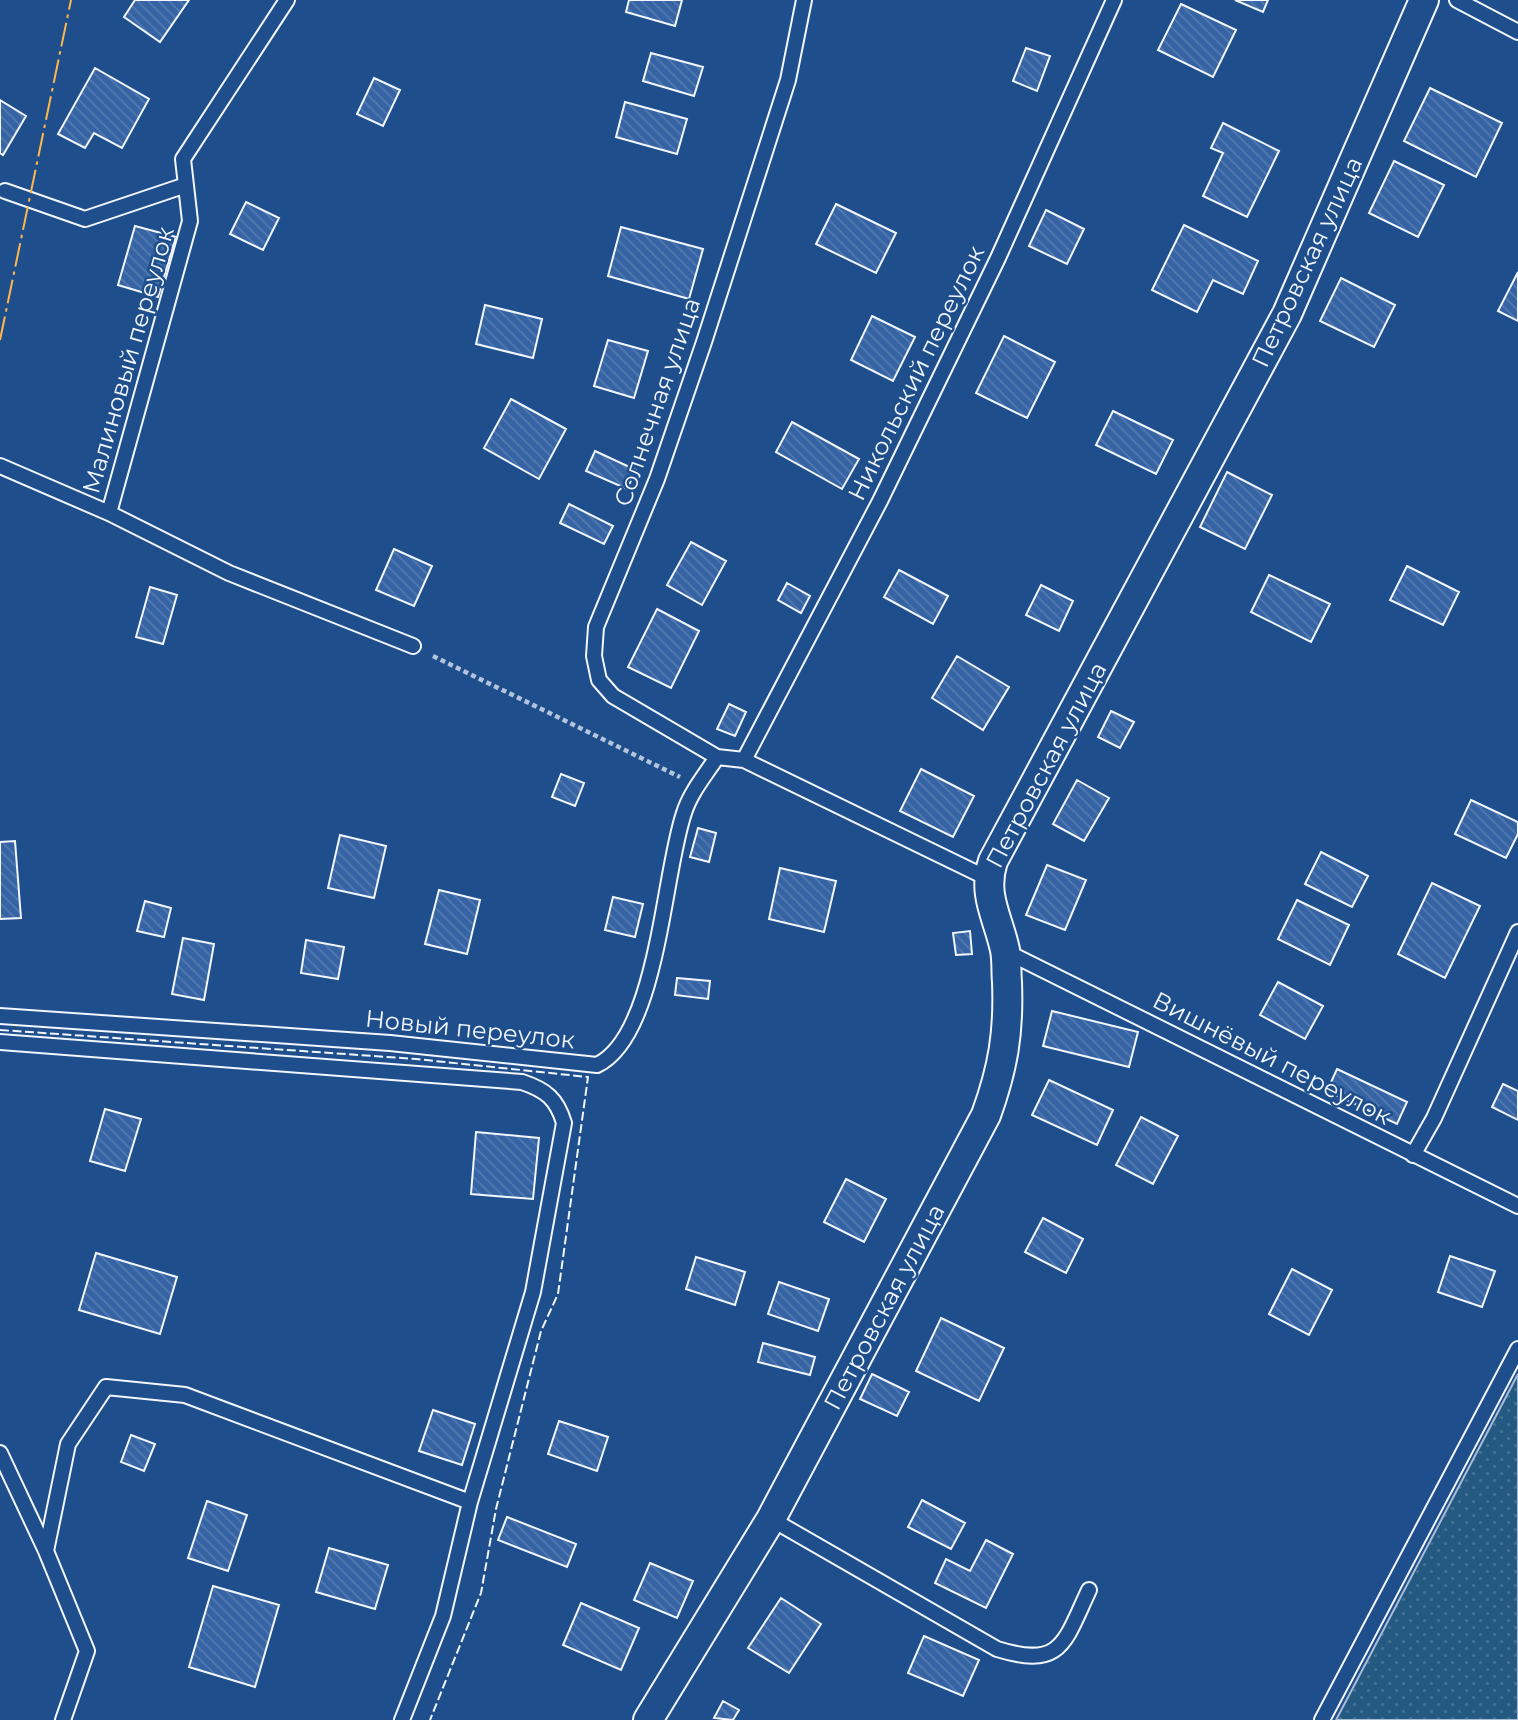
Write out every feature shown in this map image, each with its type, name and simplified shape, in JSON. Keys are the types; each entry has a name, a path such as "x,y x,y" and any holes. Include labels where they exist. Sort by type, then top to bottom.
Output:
{"street":[{"name":"Петровская улица","path":"648,1720 771,1519 986,1115 1002,1068 1009,1020 1005,951 989,902 987,878 993,861 1287,314 1424,0"}],"lane":[{"name":"Малиновый переулок","path":"0,466 108,513 190,222 183,159 287,0"},
{"name":"Солнечная улица","path":"717,757 613,696 599,680 594,656 596,626 657,479 704,342 788,80 804,0"},
{"name":"Никольский переулок","path":"744,760 880,501 998,258 1114,0"},
{"path":"1457,0 1518,32"},
{"path":"5,191 85,219 186,184"},
{"path":"108,513 229,573 413,646"},
{"path":"717,757 744,760 987,878"},
{"name":"Новый переулок","path":"0,1016 390,1043 597,1065 611,1058 628,1034 654,964 670,867 685,810 717,757"},
{"path":"1413,1154 1434,1118 1518,932"},
{"name":"Вишнёвый переулок","path":"1005,951 1518,1206"},
{"path":"0,1042 522,1082 541,1088 559,1103 564,1123 533,1292 470,1502 443,1616 402,1720"},
{"path":"1322,1720 1518,1349"},
{"path":"46,1551 68,1444 106,1387 185,1395 470,1502"},
{"path":"0,1453 46,1551 87,1651 63,1720"},
{"path":"771,1519 997,1649 1025,1657 1044,1656 1063,1643 1088,1590"}],"path":[{"path":"413,646 699,786"}],"shaded area":[{"path":"1518,1374 1518,1720 1336,1720"}],"building":[{"path":"135,0 189,0 160,42 124,17"},
{"path":"629,0 682,0 675,26 626,12"},
{"path":"1235,0 1268,0 1263,12"},
{"path":"1181,4 1236,30 1213,77 1158,50"},
{"path":"1026,48 1050,56 1037,91 1013,81"},
{"path":"651,53 703,67 694,96 643,81"},
{"path":"95,68 149,99 122,148 94,133 85,148 58,134"},
{"path":"374,78 400,90 383,126 357,114"},
{"path":"1430,88 1502,123 1476,177 1404,141"},
{"path":"0,100 26,116 3,155 0,153"},
{"path":"625,102 687,119 677,154 616,137"},
{"path":"1223,123 1279,151 1247,217 1203,196 1223,153 1211,148"},
{"path":"1394,161 1444,185 1418,237 1369,213"},
{"path":"246,202 279,218 263,250 230,234"},
{"path":"836,204 896,233 876,273 816,244"},
{"path":"1046,210 1084,229 1067,264 1029,246"},
{"path":"1184,225 1258,261 1243,294 1213,280 1197,312 1152,290"},
{"path":"135,226 176,237 158,297 118,285"},
{"path":"621,227 703,249 689,299 608,276"},
{"path":"1518,272 1518,321 1498,311"},
{"path":"1341,278 1395,305 1374,347 1320,321"},
{"path":"485,305 542,319 533,358 476,344"},
{"path":"872,316 915,337 893,381 851,360"},
{"path":"1004,336 1055,362 1027,418 976,393"},
{"path":"608,340 648,351 634,398 594,386"},
{"path":"511,399 566,429 539,479 484,448"},
{"path":"1113,411 1173,440 1156,474 1096,445"},
{"path":"792,422 859,459 842,489 776,452"},
{"path":"595,451 636,470 627,489 586,471"},
{"path":"1227,472 1272,495 1245,549 1200,527"},
{"path":"569,504 613,526 604,544 560,523"},
{"path":"691,542 726,561 702,605 667,585"},
{"path":"394,549 432,566 414,606 376,590"},
{"path":"1407,566 1459,592 1443,625 1390,600"},
{"path":"899,570 948,596 933,624 884,597"},
{"path":"1269,575 1330,604 1311,642 1251,612"},
{"path":"787,583 810,596 801,613 778,600"},
{"path":"1041,585 1073,601 1059,631 1026,615"},
{"path":"150,587 177,595 163,644 136,637"},
{"path":"657,609 699,631 671,688 628,667"},
{"path":"957,656 1009,687 983,730 932,698"},
{"path":"729,704 746,712 735,736 717,729"},
{"path":"1111,711 1134,722 1120,748 1098,737"},
{"path":"921,769 974,796 953,837 900,811"},
{"path":"561,774 584,783 575,806 552,797"},
{"path":"1077,780 1109,798 1084,841 1053,824"},
{"path":"1471,800 1518,822 1518,834 1506,858 1455,834"},
{"path":"698,828 716,833 709,862 690,857"},
{"path":"340,835 386,846 374,898 328,888"},
{"path":"15,841 21,918 0,919 0,842"},
{"path":"1321,852 1368,876 1352,907 1305,884"},
{"path":"1047,865 1086,880 1065,930 1026,915"},
{"path":"780,868 836,881 824,932 769,919"},
{"path":"1432,883 1480,906 1445,978 1398,954"},
{"path":"439,890 480,900 467,954 425,944"},
{"path":"613,897 643,904 635,937 605,930"},
{"path":"1297,900 1349,925 1330,965 1278,939"},
{"path":"145,901 171,908 164,937 137,931"},
{"path":"970,931 972,954 956,955 953,933"},
{"path":"183,938 214,944 204,1000 172,994"},
{"path":"306,940 344,947 338,979 301,973"},
{"path":"677,978 710,981 708,999 675,995"},
{"path":"1278,982 1323,1006 1305,1039 1260,1015"},
{"path":"1052,1011 1138,1032 1129,1067 1043,1046"},
{"path":"1337,1069 1407,1102 1397,1124 1327,1091"},
{"path":"1049,1080 1113,1110 1097,1145 1032,1115"},
{"path":"1503,1084 1518,1091 1518,1120 1492,1107"},
{"path":"105,1109 141,1119 125,1171 90,1161"},
{"path":"1141,1117 1178,1136 1153,1184 1116,1165"},
{"path":"476,1132 539,1138 533,1199 471,1194"},
{"path":"846,1179 886,1199 864,1242 824,1222"},
{"path":"1043,1218 1083,1239 1066,1273 1025,1252"},
{"path":"96,1253 177,1277 160,1334 79,1310"},
{"path":"1450,1256 1495,1271 1482,1307 1438,1292"},
{"path":"696,1257 745,1272 735,1305 686,1289"},
{"path":"1292,1269 1332,1290 1309,1335 1269,1314"},
{"path":"779,1282 829,1299 818,1331 768,1314"},
{"path":"941,1318 1004,1348 979,1401 916,1371"},
{"path":"763,1343 815,1357 810,1375 758,1362"},
{"path":"872,1374 909,1392 897,1416 860,1399"},
{"path":"433,1410 475,1424 462,1465 419,1451"},
{"path":"559,1421 608,1437 597,1471 548,1454"},
{"path":"131,1435 155,1444 144,1471 121,1462"},
{"path":"922,1500 965,1523 951,1549 908,1527"},
{"path":"207,1501 247,1515 228,1571 188,1558"},
{"path":"507,1517 576,1544 567,1567 498,1540"},
{"path":"986,1540 1013,1554 986,1608 935,1583 946,1559 970,1571"},
{"path":"329,1548 388,1565 375,1609 316,1592"},
{"path":"650,1563 693,1581 677,1618 634,1600"},
{"path":"213,1586 279,1605 255,1687 189,1667"},
{"path":"781,1598 821,1624 789,1673 748,1648"},
{"path":"581,1603 639,1628 621,1670 563,1645"},
{"path":"924,1636 979,1660 963,1696 908,1673"},
{"path":"723,1701 739,1710 733,1720 714,1718"}],"fence":[{"path":"0,1030 416,1059 588,1077 558,1294 541,1331 496,1509 481,1593 430,1720"}],"power":[{"path":"0,340 71,0"}]}
